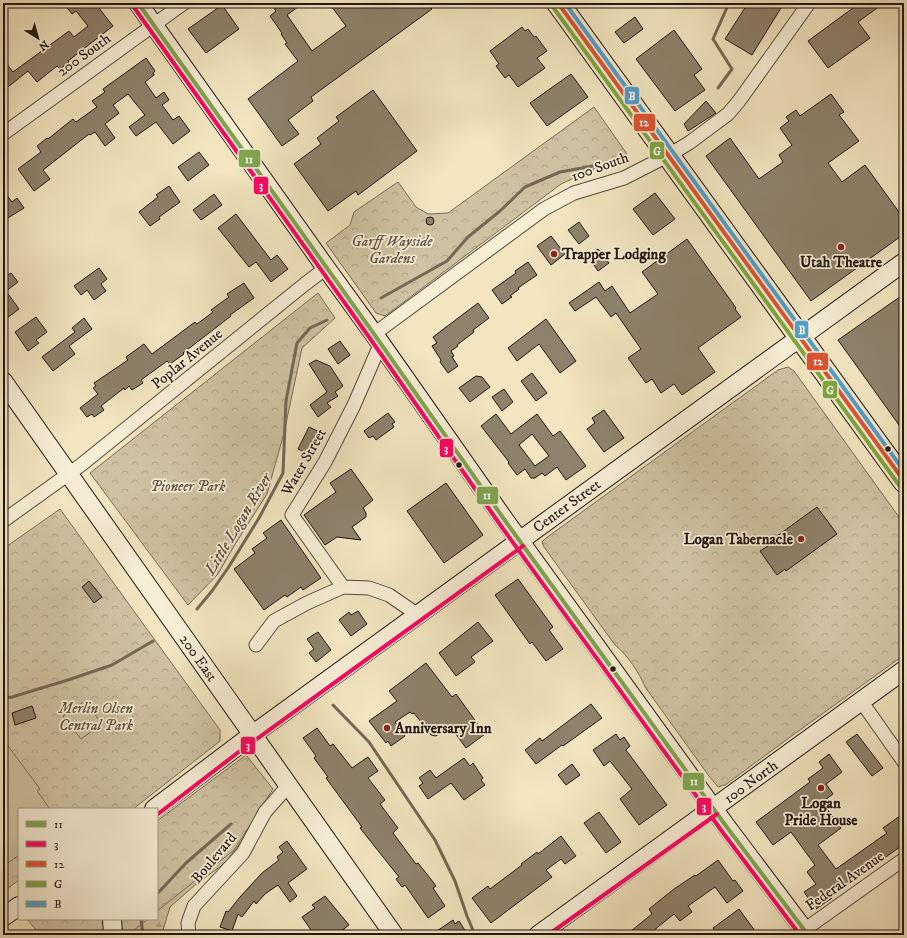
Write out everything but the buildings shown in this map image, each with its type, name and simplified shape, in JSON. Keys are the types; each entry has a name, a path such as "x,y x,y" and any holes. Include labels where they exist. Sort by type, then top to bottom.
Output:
{"highway":[{"path":"558,3 904,481"}],"main road":[{"path":"138,3 519,541 714,809 806,932"},
{"name":"Center Street","path":"155,808 252,735 904,262"},
{"name":"200 East","path":"3,381 394,935"},
{"name":"100 North","path":"538,935 904,670"},
{"path":"3,917 18,907"},
{"path":"112,920 113,935"}],"street":[{"name":"200 South","path":"3,134 184,3"},
{"name":"100 South","path":"373,334 544,209 574,193 624,178 689,143 728,114 739,102 809,3"},
{"name":"Poplar Avenue","path":"69,474 305,284 329,272"},
{"name":"Water Street","path":"343,587 292,516 325,462 354,405 373,334"},
{"path":"3,521 69,474"},
{"path":"256,645 274,621 343,587 369,588 390,595 418,615"},
{"path":"861,701 904,762"},
{"name":"Boulevard","path":"189,935 188,923 194,906 243,853 265,812 288,786"},
{"name":"Federal Avenue","path":"806,932 904,859"}],"green space":[{"name":"Garff Wayside Gardens","path":"594,107 627,154 561,184 385,316 376,313 326,243 350,225 354,212 398,182 416,207 428,214 448,213"},
{"name":"Pioneer Park","path":"318,293 335,318 302,348 284,433 267,494 218,574 188,605 90,473"},
{"path":"788,367 794,371 904,524 904,655 725,785 718,787 645,687 633,664 615,645 544,547 542,542 778,370"},
{"name":"Merlin Olsen Central Park","path":"60,509 220,730 220,741 134,808 18,808 18,881 3,892 3,549"},
{"path":"85,701 102,724 81,739 63,716"},
{"path":"3,739 40,789 37,791 49,808 18,808 18,856 5,865 3,862"},
{"path":"246,755 273,789 234,850 158,910 158,820"},
{"path":"235,808 251,829 225,863 195,885 170,907 163,930 164,935 123,935 128,920 158,920 158,869"},
{"path":"28,920 147,920 128,935 40,935"}],"waterway":[{"name":"Little Logan River","path":"718,88 732,69 713,39 729,3"},
{"name":"Little Logan River","path":"381,298 447,261 468,237 500,211 525,187 560,172 598,165"},
{"name":"Little Logan River","path":"197,609 228,568 259,518 283,473 286,401 297,343 310,328 327,320"},
{"name":"Little Logan River","path":"3,698 12,697 112,665 153,641"},
{"path":"333,705 369,742 435,840 455,881 475,935"},
{"path":"158,893 186,863 231,824"},
{"path":"141,920 143,935"}],"transit line":[{"name":"11","path":"138,3 506,522 726,826 808,935"},
{"name":"12","path":"558,3 904,481"},
{"name":"B","path":"565,3 904,471"},
{"name":"3","path":"133,6 369,337 501,526 721,830 800,935"},
{"name":"G","path":"553,7 899,485"},
{"name":"3","path":"158,814 236,754 523,546"},
{"name":"3","path":"548,935 717,814"}],"place":[{"name":"Utah Theatre","path":"841,247"},
{"name":"Trapper Lodging","path":"554,254"},
{"name":"Logan Tabernacle","path":"801,539"},
{"name":"Anniversary Inn","path":"387,728"},
{"name":"Logan Pride House","path":"821,788"}]}
